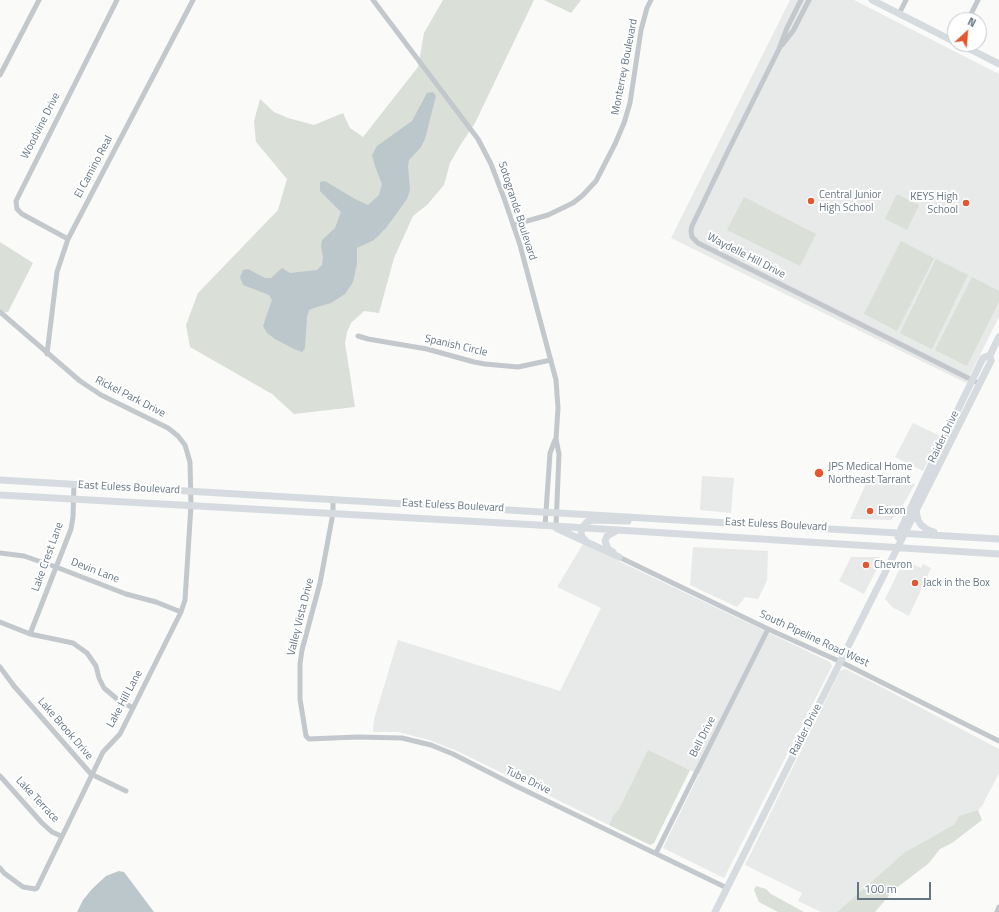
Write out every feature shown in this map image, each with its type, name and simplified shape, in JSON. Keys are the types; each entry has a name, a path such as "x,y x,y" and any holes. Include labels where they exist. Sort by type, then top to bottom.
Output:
{"main road":[{"path":"872,0 947,38"},
{"path":"976,52 999,64"},
{"name":"Raider Drive","path":"928,478 980,384 991,361 990,356 999,338"},
{"name":"Raider Drive","path":"714,912 841,662 897,547 972,380 983,358 990,356"},
{"name":"East Euless Boulevard","path":"0,480 948,536"},
{"name":"East Euless Boulevard","path":"0,495 333,513 999,554"},
{"path":"882,532 890,530 913,511 923,528 928,530 948,536 999,539"},
{"path":"588,543 582,537 582,528 587,522 592,520 629,521 648,518"},
{"path":"734,523 734,538"},
{"path":"550,526 619,557"},
{"path":"618,530 607,536 605,541 608,549 619,557"}],"street":[{"path":"0,75 39,0"},
{"name":"Woodvine Drive","path":"68,239 22,214 17,209 16,201 117,0"},
{"name":"El Camino Real","path":"47,354 57,272 68,239 193,0"},
{"name":"Sotogrande Boulevard","path":"373,0 466,122 486,152 502,191 520,245 556,380 558,408 556,439 559,454 557,512 550,526"},
{"name":"Monterrey Boulevard","path":"513,225 548,215 573,203 584,195 595,182 609,157 624,123 630,103 641,30 646,8 651,0"},
{"name":"Waydelle Hill Drive","path":"801,0 787,28 779,49 692,226 692,236 698,243 980,384"},
{"name":"Waydelle Hill Drive","path":"779,49 793,32 810,0"},
{"path":"899,14 906,0"},
{"path":"972,12 978,0"},
{"name":"Rickel Park Drive","path":"0,312 80,381 101,395 168,428 178,436 185,445 189,454 191,505"},
{"name":"Spanish Circle","path":"358,336 485,364 518,367 551,360"},
{"name":"Sotogrande Boulevard","path":"550,526 546,512 550,453 556,439"},
{"name":"Lake Crest Lane","path":"30,634 71,529 74,484"},
{"name":"Valley Vista Drive","path":"309,739 306,736 300,699 300,664 302,650 320,583 333,513 333,499"},
{"name":"Lake Hill Lane","path":"0,868 4,873 23,887 37,888 91,774 103,752 120,734 182,612 185,600 191,505"},
{"name":"Devin Lane","path":"0,553 24,556 126,594 156,602 182,612"},
{"name":"South Pipeline Road West","path":"619,557 768,629 841,662 999,740"},
{"path":"0,622 30,634 73,643 87,653 96,666 99,678 104,688 116,699 133,708"},
{"name":"Bell Drive","path":"656,853 768,629"},
{"name":"Lake Brook Drive","path":"0,667 14,686 91,774 126,791"},
{"name":"Tube Drive","path":"309,739 358,737 402,738 431,745 727,888"},
{"name":"Lake Terrace","path":"0,776 42,823 52,832 61,836"},
{"path":"997,912 999,907"}],"shaded area":[{"path":"443,0 534,0 475,123 450,163 444,185 427,205 413,216 394,258 379,313 364,311 351,323 347,332 345,343 355,407 294,414 272,394 190,347 186,325 198,293 278,210 287,179 256,142 254,121 260,99 274,112 288,118 314,125 343,113 350,128 363,137 418,67 424,33"},
{"path":"544,0 581,0 571,13"},
{"name":"Central Junior High School","path":"790,0 854,0 947,47 947,52 956,52 999,74 999,317 966,383 671,238"},
{"path":"433,92 436,96 425,139 421,147 409,160 410,190 407,199 386,228 374,240 357,248 357,264 353,282 345,294 331,303 309,310 307,317 305,348 302,352 275,339 267,333 263,326 272,300 269,295 243,285 240,277 243,270 248,269 265,278 271,278 282,268 290,273 317,270 322,265 322,240 335,228 341,212 320,191 320,182 325,181 368,205 379,195 382,184 372,155 377,146 412,121 427,93"},
{"path":"897,194 919,205 907,230 885,219"},
{"path":"744,197 816,234 800,266 727,230"},
{"path":"901,241 934,258 897,331 864,314"},
{"path":"0,242 33,263 8,312 0,313"},
{"path":"936,259 968,275 932,349 900,333"},
{"path":"972,277 999,291 999,302 967,366 935,350"},
{"path":"913,423 940,436 923,471 895,457"},
{"path":"702,476 734,478 731,513 700,510"},
{"path":"869,477 915,484 899,512 891,520 850,519"},
{"path":"583,544 830,662 832,666 724,878 663,848 699,774 648,751 619,809 613,816 609,825 457,751 429,740 398,732 373,732 374,719 398,640 560,691 601,608 557,587"},
{"path":"693,547 768,551 767,581 758,599 745,597 737,607 690,585"},
{"path":"851,557 880,557 880,563 864,594 839,581"},
{"path":"902,564 912,564 921,568 923,564 931,568 909,616 892,607 885,599"},
{"path":"845,669 999,749 999,773 982,806 978,810 960,816 955,824 905,852 837,912 821,912 798,901 802,893 745,865 840,671"},
{"path":"648,750 690,770 654,843 650,845 609,825 613,816 619,809"},
{"path":"978,810 982,820 952,843 940,849 929,863 894,890 875,912 837,912 905,852 955,824 959,816"},
{"path":"119,871 124,872 154,912 77,912 83,900 92,889 106,876"},
{"path":"756,886 766,889 771,894 804,912 778,912 759,902 754,890"}],"place":[{"name":"Central Junior High School","path":"811,201"},
{"name":"KEYS High School","path":"966,203"},
{"name":"JPS Medical Home Northeast Tarrant","path":"819,473"},
{"name":"Exxon","path":"870,511"},
{"name":"Chevron","path":"866,565"},
{"name":"Jack in the Box","path":"915,583"}]}
